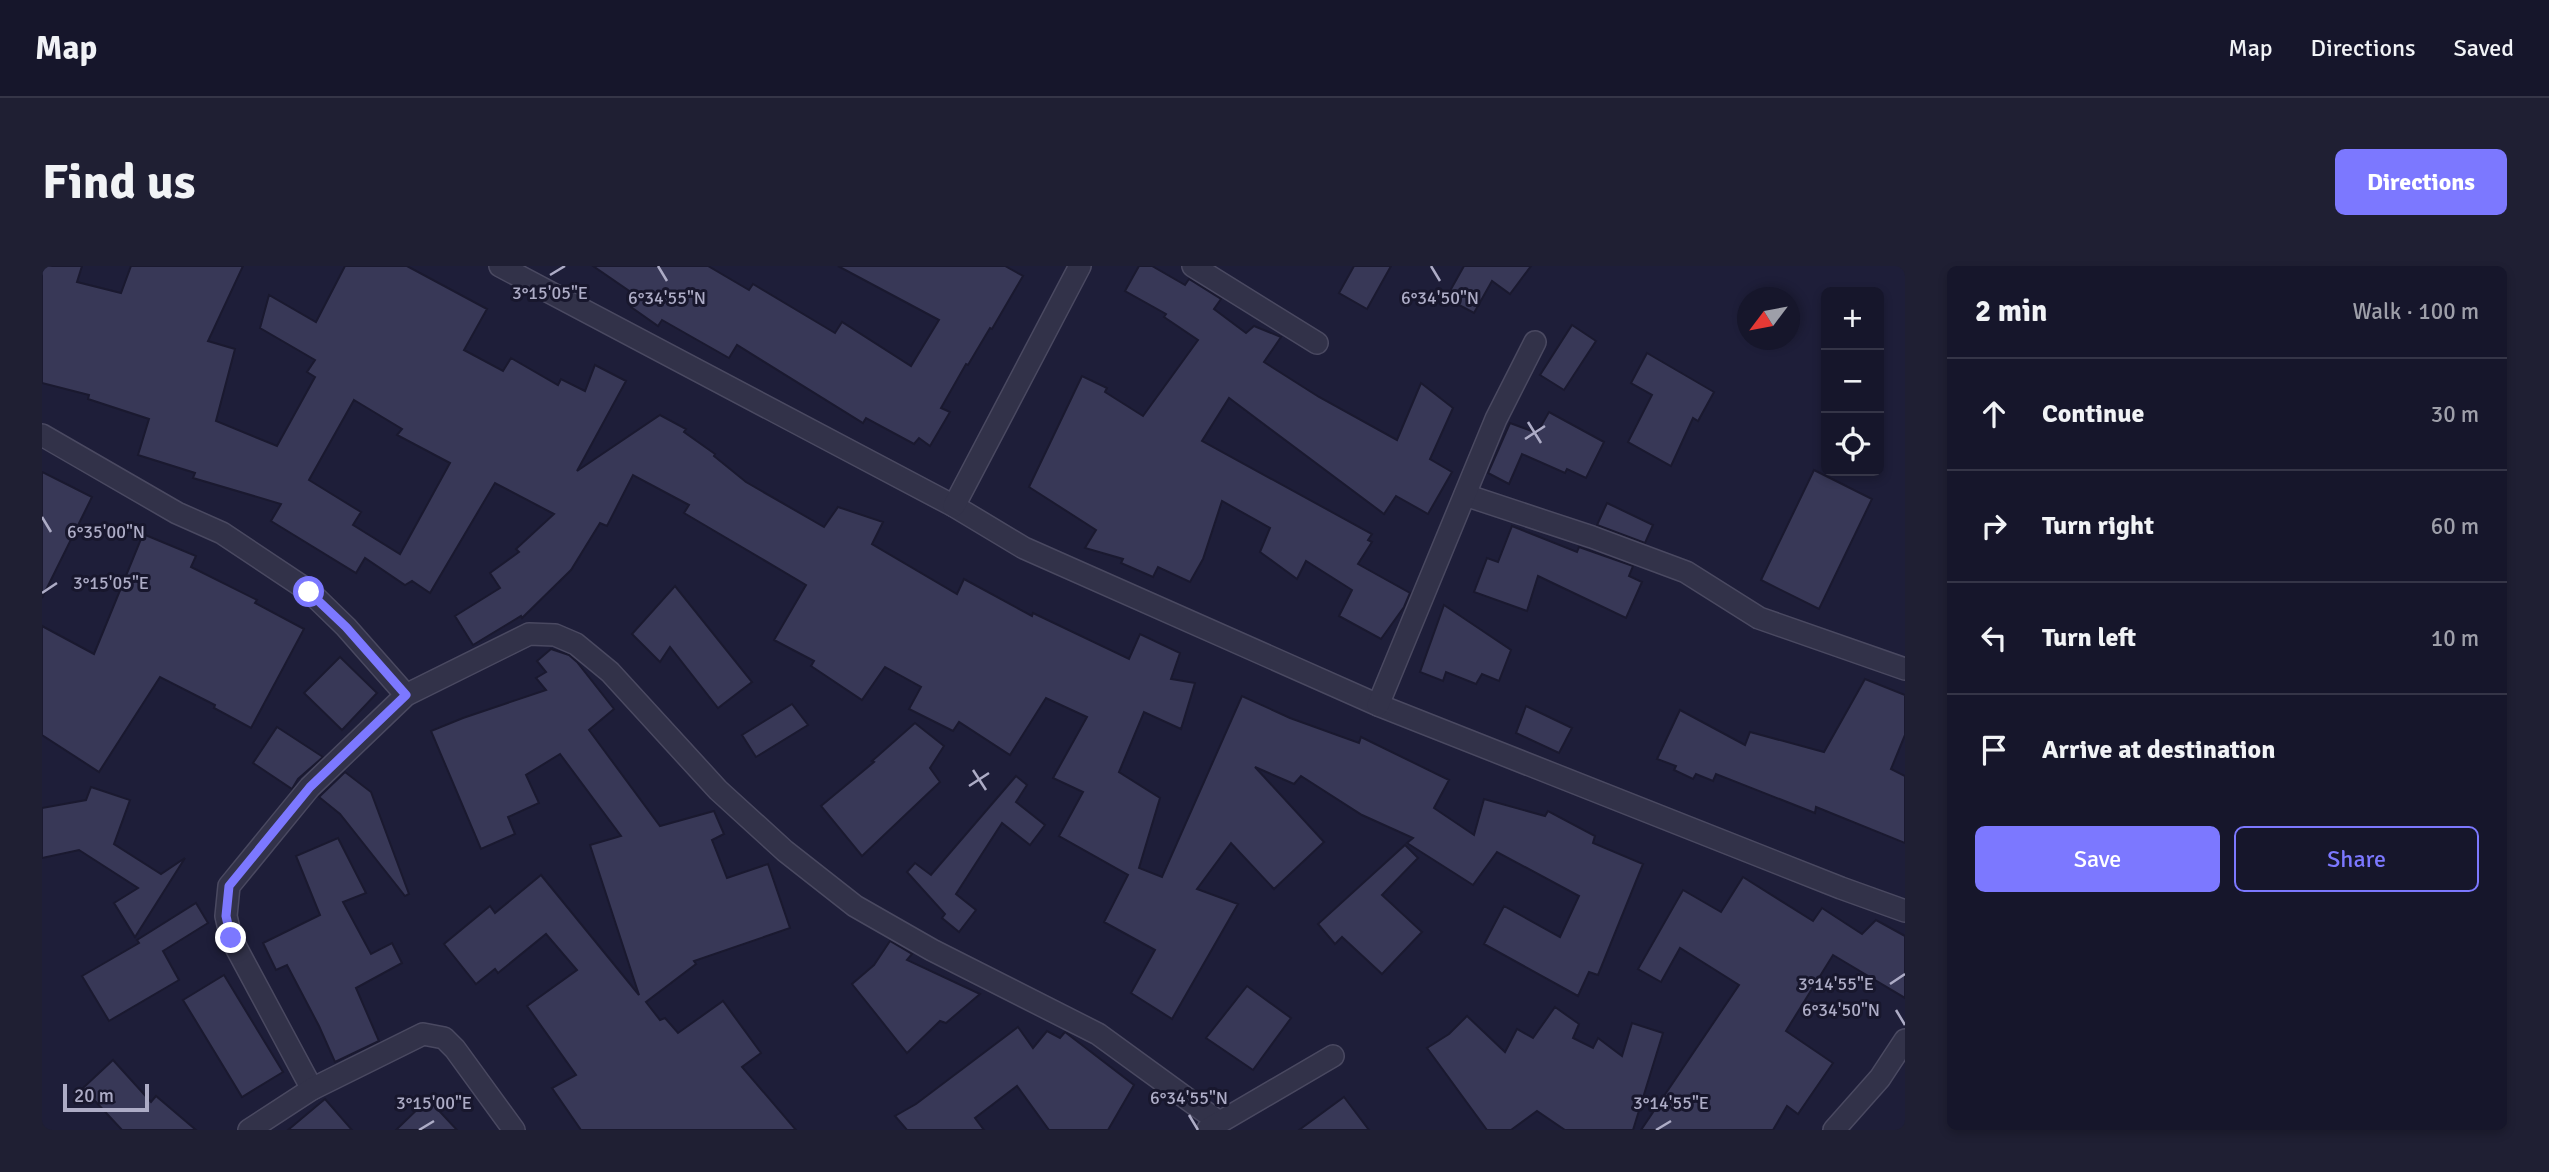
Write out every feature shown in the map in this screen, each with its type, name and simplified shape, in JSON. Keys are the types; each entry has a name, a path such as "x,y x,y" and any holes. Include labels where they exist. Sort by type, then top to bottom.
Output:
{"street":[{"path":"500,266 954,506 1024,548 1378,705 1905,911"},
{"path":"954,506 1080,266"},
{"path":"1192,266 1317,342"},
{"path":"1378,705 1496,419 1535,341"},
{"path":"42,435 177,513 222,533 309,592 346,627 406,695"},
{"path":"1465,495 1592,537 1686,572 1759,618 1905,669"},
{"path":"312,1088 231,938 226,916 229,886 310,787 406,695 529,634 555,635 576,644 610,672 718,790 785,851 855,906 932,950 1098,1034 1213,1126 1333,1056"},
{"path":"249,1130 312,1088 423,1034 444,1038 455,1049 514,1130"},
{"path":"1835,1130 1880,1078 1905,1040"}],"building":[{"path":"42,266 82,266 77,282 121,293 131,266 243,266 208,341 235,349 216,421 277,446 315,377 307,372 315,360 260,328 269,295 316,322 345,266 407,266 487,309 464,350 503,371 511,358 558,385 561,379 585,391 595,365 626,381 577,471 660,415 686,429 684,432 715,454 714,456 746,482 824,527 838,507 883,522 872,544 957,594 964,579 1032,616 1033,613 1129,659 1140,634 1180,653 1171,679 1195,683 1181,729 1144,712 1119,772 1160,798 1139,868 1162,877 1242,696 1290,718 1359,743 1361,737 1449,780 1434,808 1474,835 1484,799 1545,816 1548,811 1595,836 1593,843 1643,864 1598,975 1589,972 1578,996 1484,944 1504,906 1560,937 1579,896 1497,852 1473,885 1407,843 1413,838 1362,815 1301,776 1294,784 1255,767 1324,842 1274,889 1231,843 1197,889 1238,904 1172,1019 1131,993 1155,950 1104,922 1128,875 1059,836 1083,792 1053,778 1087,717 1046,698 1010,755 959,722 953,731 909,709 921,687 885,667 862,700 811,666 814,661 774,640 806,585 684,513 689,505 633,475 607,526 600,523 571,570 522,618 521,616 473,645 455,616 500,588 490,573 519,552 516,549 554,514 495,483 430,593 412,581 405,585 365,558 356,573 271,521 281,504 193,478 195,473 138,455 149,419 88,399 89,395 42,383","holes":["354,400 402,429 397,435 450,463 400,554 353,525 361,512 309,480"]},
{"path":"593,266 708,266 749,290 753,284 835,333 842,322 911,366 939,320 838,266 1005,266 1023,276 941,408 950,412 930,446 919,438 914,444 866,418 863,423 737,345 729,358 662,320 658,326 631,307 638,297"},
{"path":"1139,266 1152,266 1185,285 1189,279 1221,299 1214,309 1246,333 1254,326 1281,337 1264,362 1319,397 1397,440 1421,383 1453,408 1430,459 1452,472 1428,514 1396,496 1384,514 1229,398 1202,441 1372,534 1368,540 1372,542 1358,564 1410,593 1404,607 1381,639 1339,616 1352,590 1306,561 1297,579 1260,552 1270,528 1222,501 1203,559 1190,582 1158,567 1153,577 1121,563 1123,559 1085,548 1096,530 1029,487 1082,376 1107,388 1105,392 1143,416 1198,340 1164,317 1166,314 1125,291"},
{"path":"1354,266 1391,266 1367,309 1339,293"},
{"path":"1464,266 1531,266 1510,294 1492,281 1474,313 1446,298"},
{"path":"1572,325 1596,341 1564,390 1540,375"},
{"path":"1647,353 1714,392 1698,421 1693,418 1671,466 1628,442 1652,395 1631,383"},
{"path":"1549,412 1604,442 1586,478 1567,469 1565,473 1522,454 1509,484 1488,473 1510,423 1537,433"},
{"path":"1814,470 1821,476 1872,499 1819,609 1761,580"},
{"path":"42,472 92,497 42,598"},
{"path":"1607,503 1653,525 1645,543 1597,525"},
{"path":"1512,526 1577,552 1579,547 1633,566 1629,576 1642,582 1626,618 1538,576 1527,611 1474,592 1487,558 1498,562"},
{"path":"143,534 196,556 191,567 257,600 255,603 304,629 251,728 214,708 215,705 160,677 99,772 42,735 42,626 94,654"},
{"path":"675,586 752,682 718,708 670,647 660,662 632,634"},
{"path":"1444,605 1511,650 1499,681 1482,674 1476,684 1446,672 1443,681 1420,672"},
{"path":"551,649 569,655 577,662 614,709 589,730 660,826 714,811 724,834 712,840 727,878 768,864 790,928 694,961 696,964 646,1002 660,1020 665,1018 678,1033 723,1001 761,1053 742,1067 796,1130 581,1130 552,1088 576,1075 527,1006 577,970 546,934 498,973 495,969 476,984 444,944 490,906 495,913 541,875 639,995 590,845 621,836 560,754 526,775 539,803 508,817 515,834 481,849 431,731 546,690 536,678 546,672 537,661"},
{"path":"340,657 377,693 342,730 304,693"},
{"path":"1865,679 1905,695 1905,735 1891,769 1905,776 1905,843 1816,807 1815,813 1716,774 1713,781 1696,774 1693,779 1674,770 1676,766 1657,759 1680,710 1745,745 1750,732 1824,752"},
{"path":"792,704 808,725 756,757 742,735"},
{"path":"1526,706 1572,728 1559,753 1516,733"},
{"path":"915,723 944,746 930,768 940,782 862,856 821,806"},
{"path":"277,727 323,757 298,779 292,789 253,763"},
{"path":"345,772 371,792 409,894 405,896 340,814 319,797"},
{"path":"1016,776 1027,785 1016,802 1045,825 1030,845 1002,823 956,894 976,910 959,932 942,918 945,914 907,872 915,863 931,875"},
{"path":"91,787 130,800 114,844 161,874 185,858 135,937 114,903 138,888 79,850 42,858 42,808 86,800"},
{"path":"338,838 366,893 343,902 371,954 392,943 402,963 356,988 379,1041 335,1062 287,965 276,970 263,943 320,915 296,856"},
{"path":"1405,845 1418,858 1382,895 1422,932 1382,974 1342,937 1335,944 1318,924"},
{"path":"1743,877 1813,921 1822,908 1862,934 1876,920 1905,936 1905,998 1833,955 1786,1031 1833,1063 1798,1114 1787,1106 1773,1130 1641,1130 1739,985 1680,948 1661,982 1638,969 1683,890 1721,912"},
{"path":"196,903 208,923 163,951 179,980 109,1021 82,976 139,943 137,940"},
{"path":"890,941 912,954 907,960 980,994 946,1023 940,1021 907,1053 852,984 874,965"},
{"path":"224,975 283,1072 242,1097 183,1000"},
{"path":"1247,986 1291,1018 1253,1070 1206,1038"},
{"path":"1555,1007 1579,1024 1573,1038 1593,1048 1598,1038 1622,1056 1632,1023 1663,1033 1633,1130 1565,1130 1537,1111 1511,1130 1487,1130 1427,1048 1449,1034 1467,1016 1505,1052 1517,1029 1533,1038"},
{"path":"1018,1027 1033,1048 1047,1031 1060,1038 1065,1032 1134,1085 1108,1130 1049,1130 1017,1086 975,1118 984,1130 907,1130 895,1116 916,1104"},
{"path":"113,1060 151,1102 156,1096 196,1130 122,1130 83,1088"},
{"path":"1344,1097 1369,1130 1299,1130"},
{"path":"325,1099 352,1130 288,1130"},
{"path":"428,1099 457,1130 396,1130"}],"route":[{"path":"231,938 226,916 229,886 310,787 406,695 346,627 309,592"}]}
